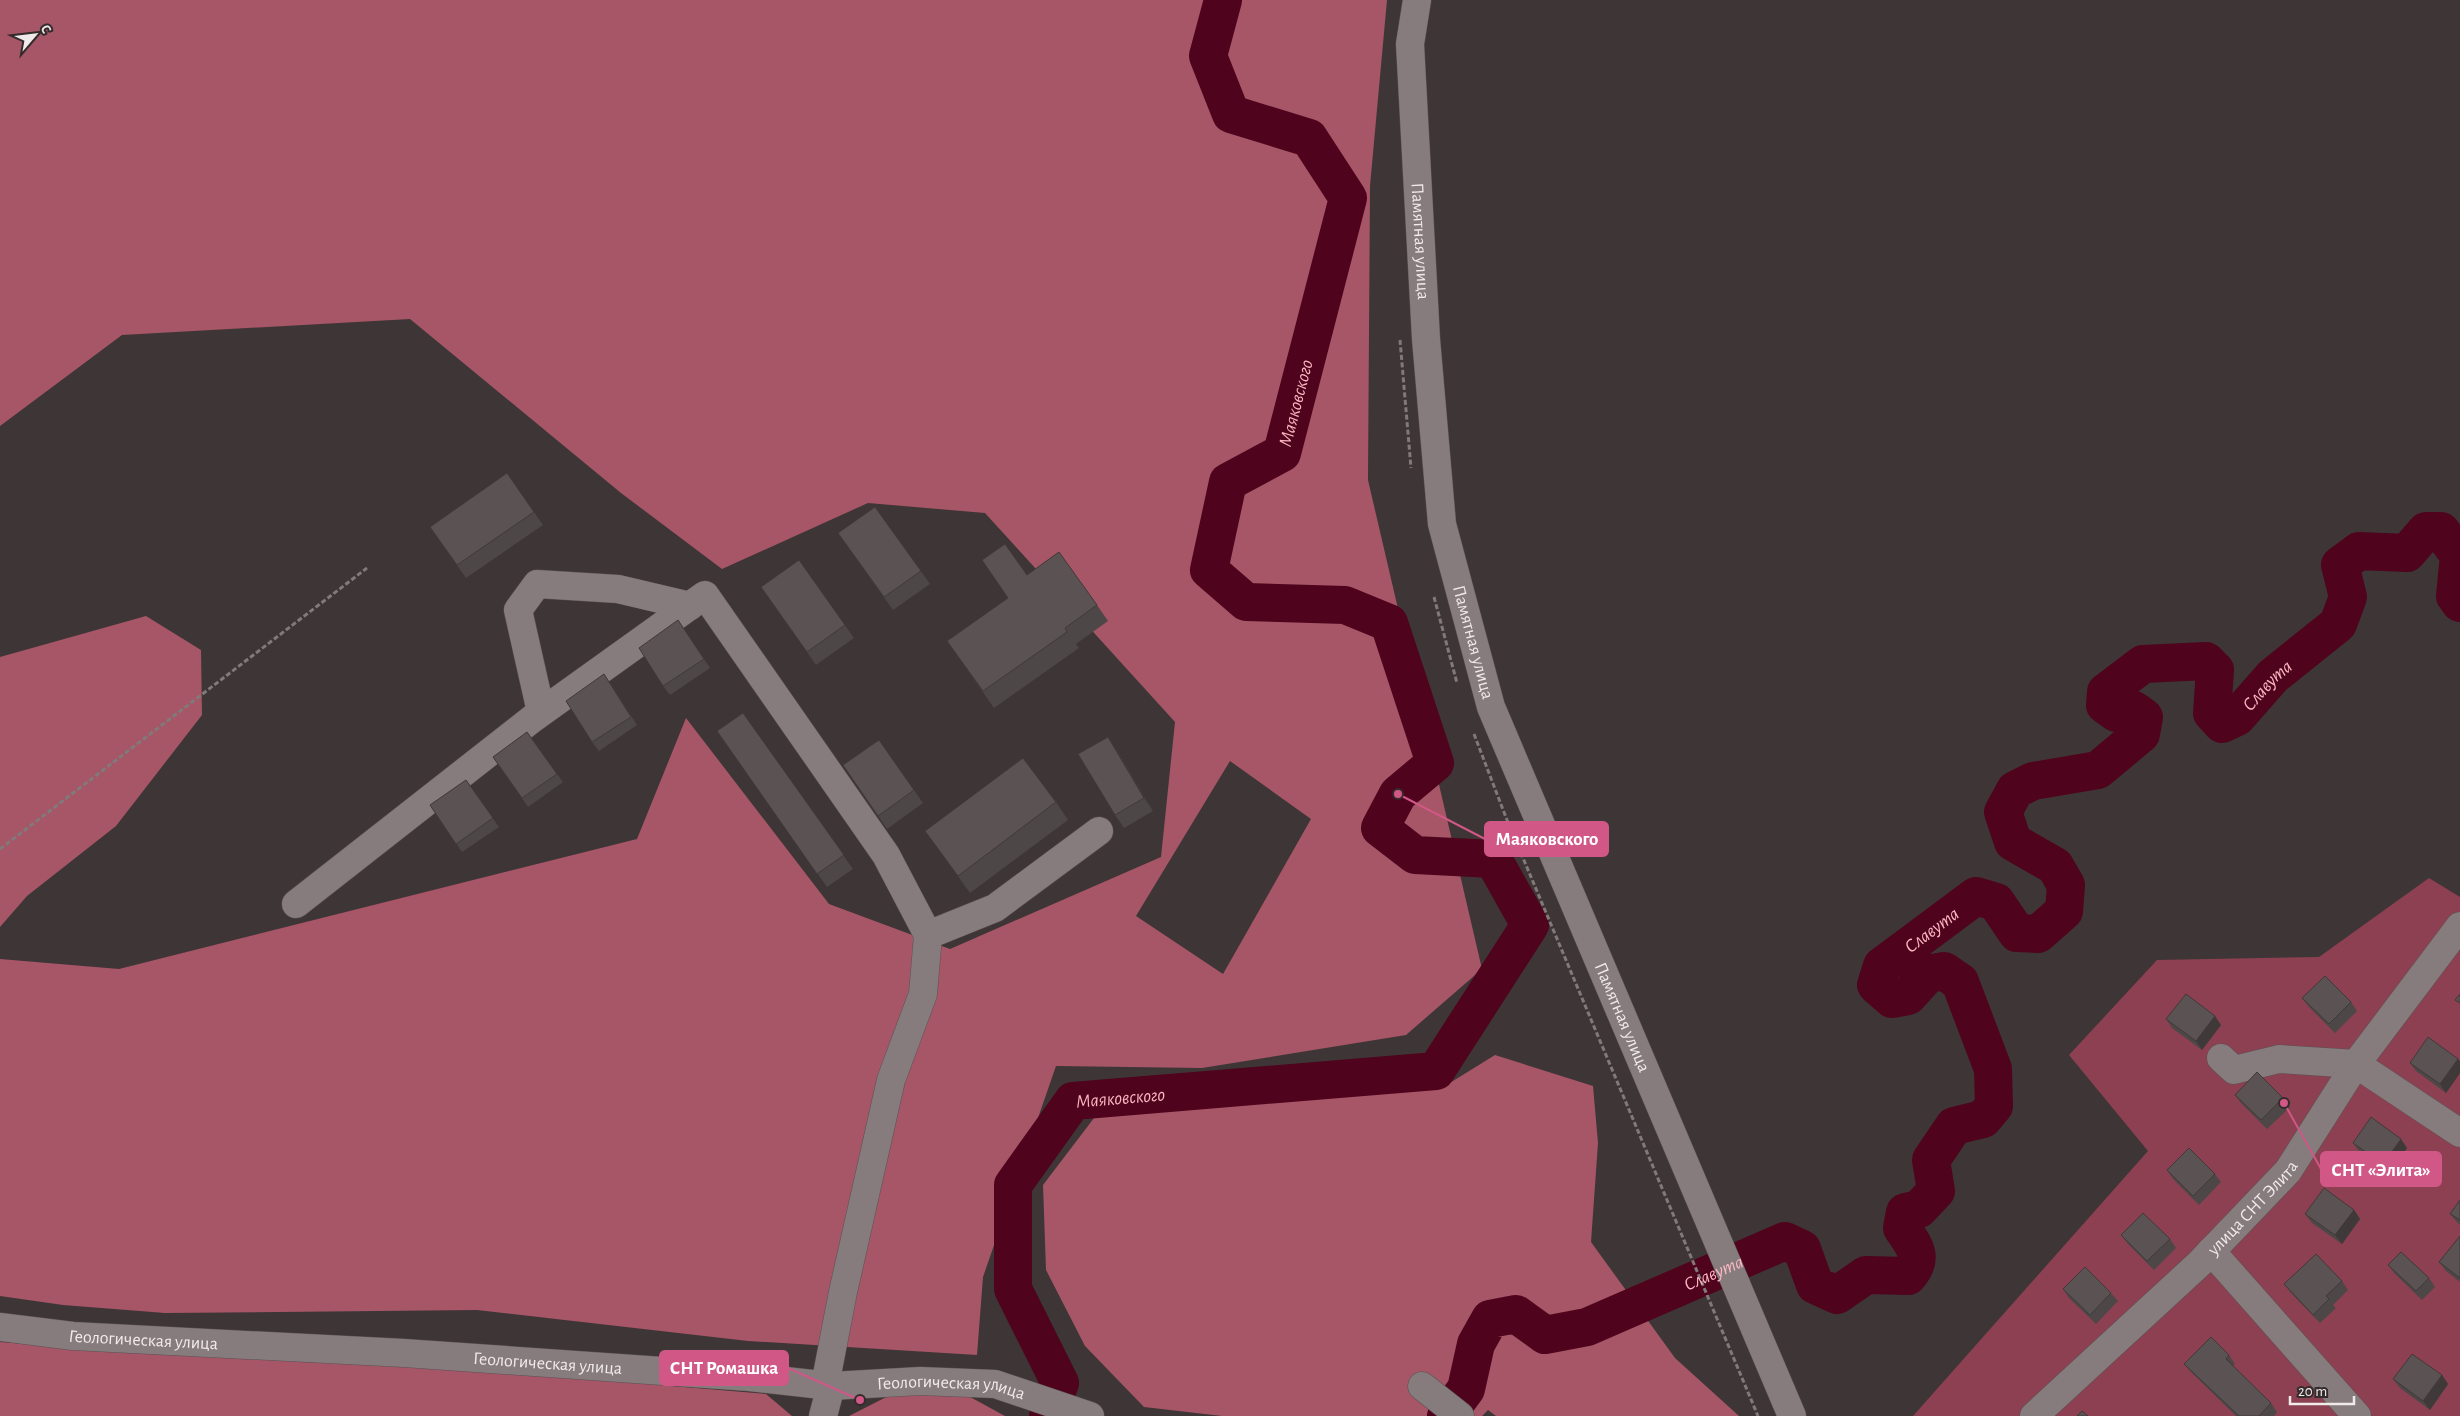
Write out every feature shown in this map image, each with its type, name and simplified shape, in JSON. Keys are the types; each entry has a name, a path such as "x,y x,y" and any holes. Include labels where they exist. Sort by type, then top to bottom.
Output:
{"street":[{"name":"Памятная улица","path":"1417,0 1410,44 1412,91 1426,339 1442,524 1491,707 1792,1416"},
{"path":"541,712 518,610 537,584 618,589 697,600 886,855 928,935 923,994 891,1080 843,1292 823,1416"},
{"path":"296,904 541,712 697,600"},
{"path":"928,935 995,908 1099,831"},
{"name":"улица СНТ Элита","path":"2034,1416 2211,1252 2288,1171 2356,1064 2460,926"},
{"path":"2221,1058 2234,1070 2279,1059 2356,1064 2460,1134"},
{"path":"2211,1252 2357,1416"},
{"name":"Геологическая улица","path":"0,1327 73,1336 421,1354 749,1377 828,1385 920,1381 995,1384 1090,1416"},
{"path":"1422,1386 1460,1416"}],"path":[{"path":"0,849 367,568"}],"shaded area":[{"path":"0,0 1387,0 1370,186 1368,480 1482,969 1406,1035 1202,1068 1056,1066 983,1277 977,1355 748,1341 477,1310 165,1313 63,1305 0,1296 0,959 119,969 637,839 686,718 829,904 950,949 1161,857 1175,722 985,513 868,503 722,569 621,493 410,319 122,335 0,426","holes":["1230,761 1311,819 1223,974 1136,916"]},
{"path":"146,616 201,650 202,715 116,826 27,896 0,927 0,657"},
{"path":"2429,878 2460,897 2460,1416 1913,1416 2148,1151 2069,1055 2157,960 2319,957"},
{"path":"1495,1055 1593,1086 1598,1143 1591,1242 1675,1358 1739,1416 1496,1416 1488,1410 1482,1416 1222,1416 1144,1407 1085,1346 1046,1270 1043,1185 1094,1118 1156,1108 1247,1099 1440,1089"},
{"path":"0,1342 145,1352 474,1369 766,1394 792,1416 0,1416"},
{"path":"900,1390 961,1392 1005,1416 849,1416"}],"building":[{"path":"507,473 534,512 457,565 430,527"},
{"path":"875,507 921,571 884,597 838,533"},
{"path":"1005,544 1027,575 1059,552 1097,605 1065,628 1067,632 983,691 947,641 1008,598 982,560"},
{"path":"799,560 845,625 807,652 761,587"},
{"path":"678,620 704,659 663,686 639,648"},
{"path":"604,674 631,717 592,742 566,701"},
{"path":"743,713 844,855 817,874 717,731"},
{"path":"527,732 557,774 522,798 493,757"},
{"path":"1108,737 1144,798 1115,815 1078,754"},
{"path":"879,740 914,790 878,816 843,765"},
{"path":"1023,758 1056,802 958,876 925,831"},
{"path":"466,780 493,818 456,844 430,805"},
{"path":"2325,976 2351,1002 2329,1024 2302,998"},
{"path":"2186,994 2215,1016 2196,1041 2166,1019"},
{"path":"2460,994 2460,1003 2455,1000"},
{"path":"2428,1037 2458,1059 2440,1084 2410,1063"},
{"path":"2257,1072 2283,1098 2261,1120 2235,1095"},
{"path":"2371,1117 2401,1139 2383,1164 2353,1143"},
{"path":"2189,1148 2215,1174 2193,1196 2167,1170"},
{"path":"2324,1188 2354,1210 2335,1235 2305,1214"},
{"path":"2460,1200 2460,1220 2450,1214"},
{"path":"2143,1213 2170,1239 2147,1261 2121,1235"},
{"path":"2460,1236 2460,1278 2439,1262"},
{"path":"2401,1252 2429,1278 2416,1291 2388,1265"},
{"path":"2316,1254 2342,1281 2326,1296 2329,1299 2313,1315 2284,1284"},
{"path":"2085,1267 2111,1293 2090,1315 2063,1289"},
{"path":"2211,1337 2229,1355 2226,1359 2271,1403 2259,1416 2239,1416 2184,1364"},
{"path":"2412,1354 2442,1375 2423,1401 2393,1379"},
{"path":"2082,1411 2088,1416 2077,1416"}],"waterway":[{"name":"Маяковского","path":"1048,1416 1060,1383 1013,1289 1013,1185 1073,1101 1436,1071 1530,925 1493,859 1415,855 1380,828 1398,794 1435,763 1389,623 1345,605 1246,602 1209,570 1228,482 1282,453 1348,198 1309,138 1231,114 1208,56 1223,0"},
{"name":"Славута","path":"1446,1416 1466,1389 1476,1344 1490,1319 1516,1314 1545,1335 1587,1327 1785,1241 1802,1249 1815,1285 1837,1295 1866,1275 1908,1276 1916,1263 1917,1257 1914,1246 1902,1228 1905,1212 1919,1209 1936,1191 1931,1160 1954,1126 1983,1119 1994,1106 1993,1069 1960,982 1944,971 1928,974 1908,996 1892,999 1876,985 1882,966 1976,896 1996,902 2017,933 2038,934 2064,911 2066,885 2055,866 2013,842 2003,812 2015,790 2033,781 2098,770 2141,734 2144,717 2134,710 2116,713 2105,705 2106,692 2143,664 2206,661 2215,670 2212,713 2222,724 2237,717 2273,676 2338,624 2348,597 2340,565 2359,551 2407,553 2426,531 2441,531 2459,555 2455,596 2460,603"}],"place":[{"name":"Маяковского","path":"1398,794"},
{"name":"СНТ «Элита»","path":"2284,1103"},
{"name":"СНТ Ромашка","path":"860,1400"}]}
